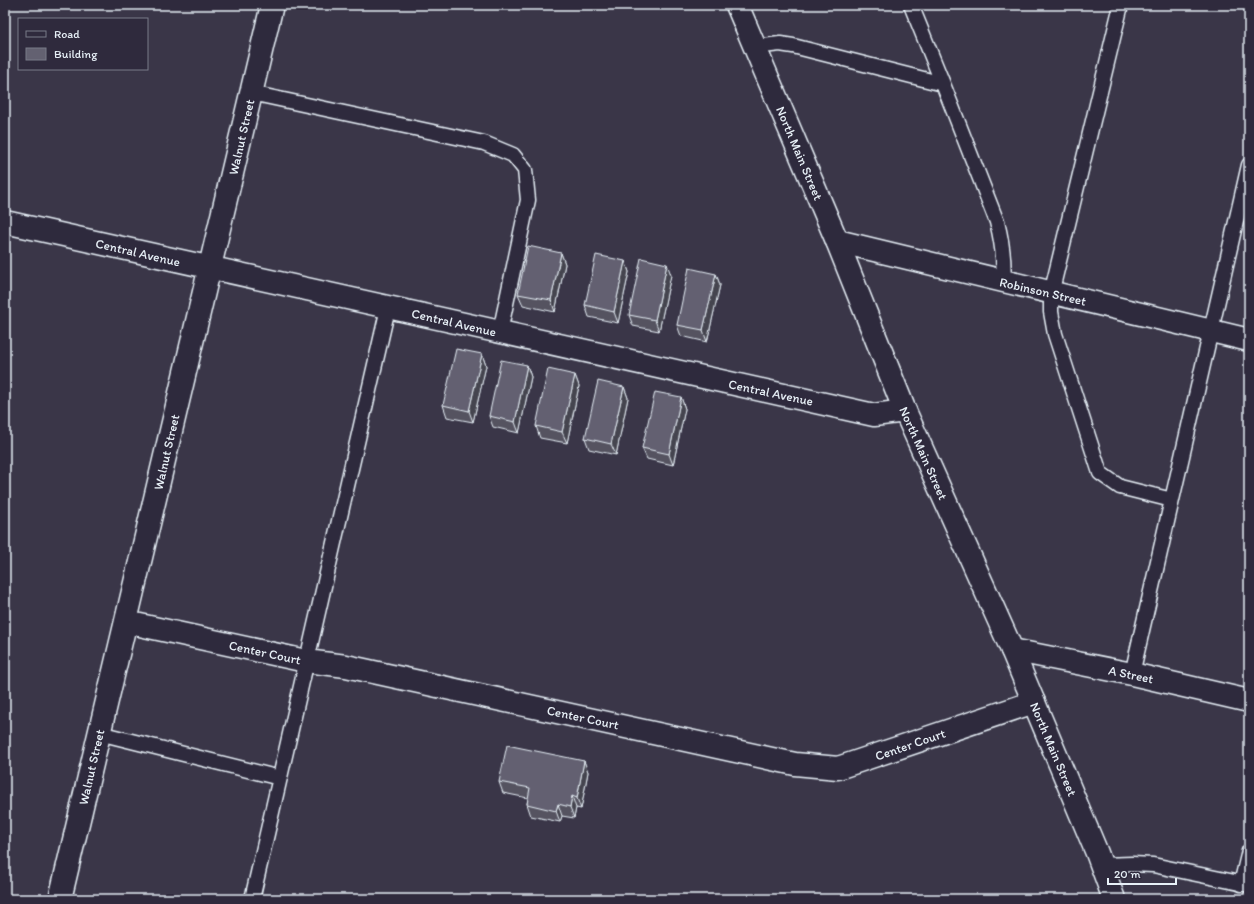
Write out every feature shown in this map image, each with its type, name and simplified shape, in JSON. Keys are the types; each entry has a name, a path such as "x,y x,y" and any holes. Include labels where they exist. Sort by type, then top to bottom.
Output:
{"street":[{"name":"Walnut Street","path":"60,899 272,5"},
{"name":"North Main Street","path":"737,5 837,241 905,411 1012,650 1102,865 1114,899"},
{"name":"Central Avenue","path":"5,222 874,415 905,411"},
{"name":"Robinson Street","path":"837,241 1051,294 1249,340"},
{"name":"Center Court","path":"126,622 306,661 346,666 795,764 838,768 1034,702"},
{"name":"A Street","path":"1012,650 1132,674 1249,701"}],"lane":[{"path":"911,5 997,222 1002,243 1004,266 1003,282"},
{"path":"1121,5 1051,294 1051,312 1055,334 1100,473 1120,487 1172,500"},
{"path":"755,47 780,44 793,46 943,84"},
{"path":"251,93 484,143 513,155 525,170 528,200 500,332"},
{"path":"1132,674 1249,164"},
{"path":"252,899 388,308"},
{"path":"99,733 280,778"},
{"path":"1102,865 1153,865 1245,885 1249,851"}],"building":[{"path":"528,246 561,253 551,300 518,294"},
{"path":"596,255 625,261 614,312 585,305"},
{"path":"641,258 667,264 655,320 629,315"},
{"path":"689,268 716,274 703,330 677,325"},
{"path":"456,349 482,354 469,411 443,405"},
{"path":"501,360 527,365 515,422 489,416"},
{"path":"548,369 575,375 562,432 536,426"},
{"path":"598,381 624,387 611,444 585,438"},
{"path":"655,392 681,397 669,454 642,448"},
{"path":"507,745 584,761 577,798 572,796 570,807 558,804 556,811 527,804 530,788 499,782"}]}
